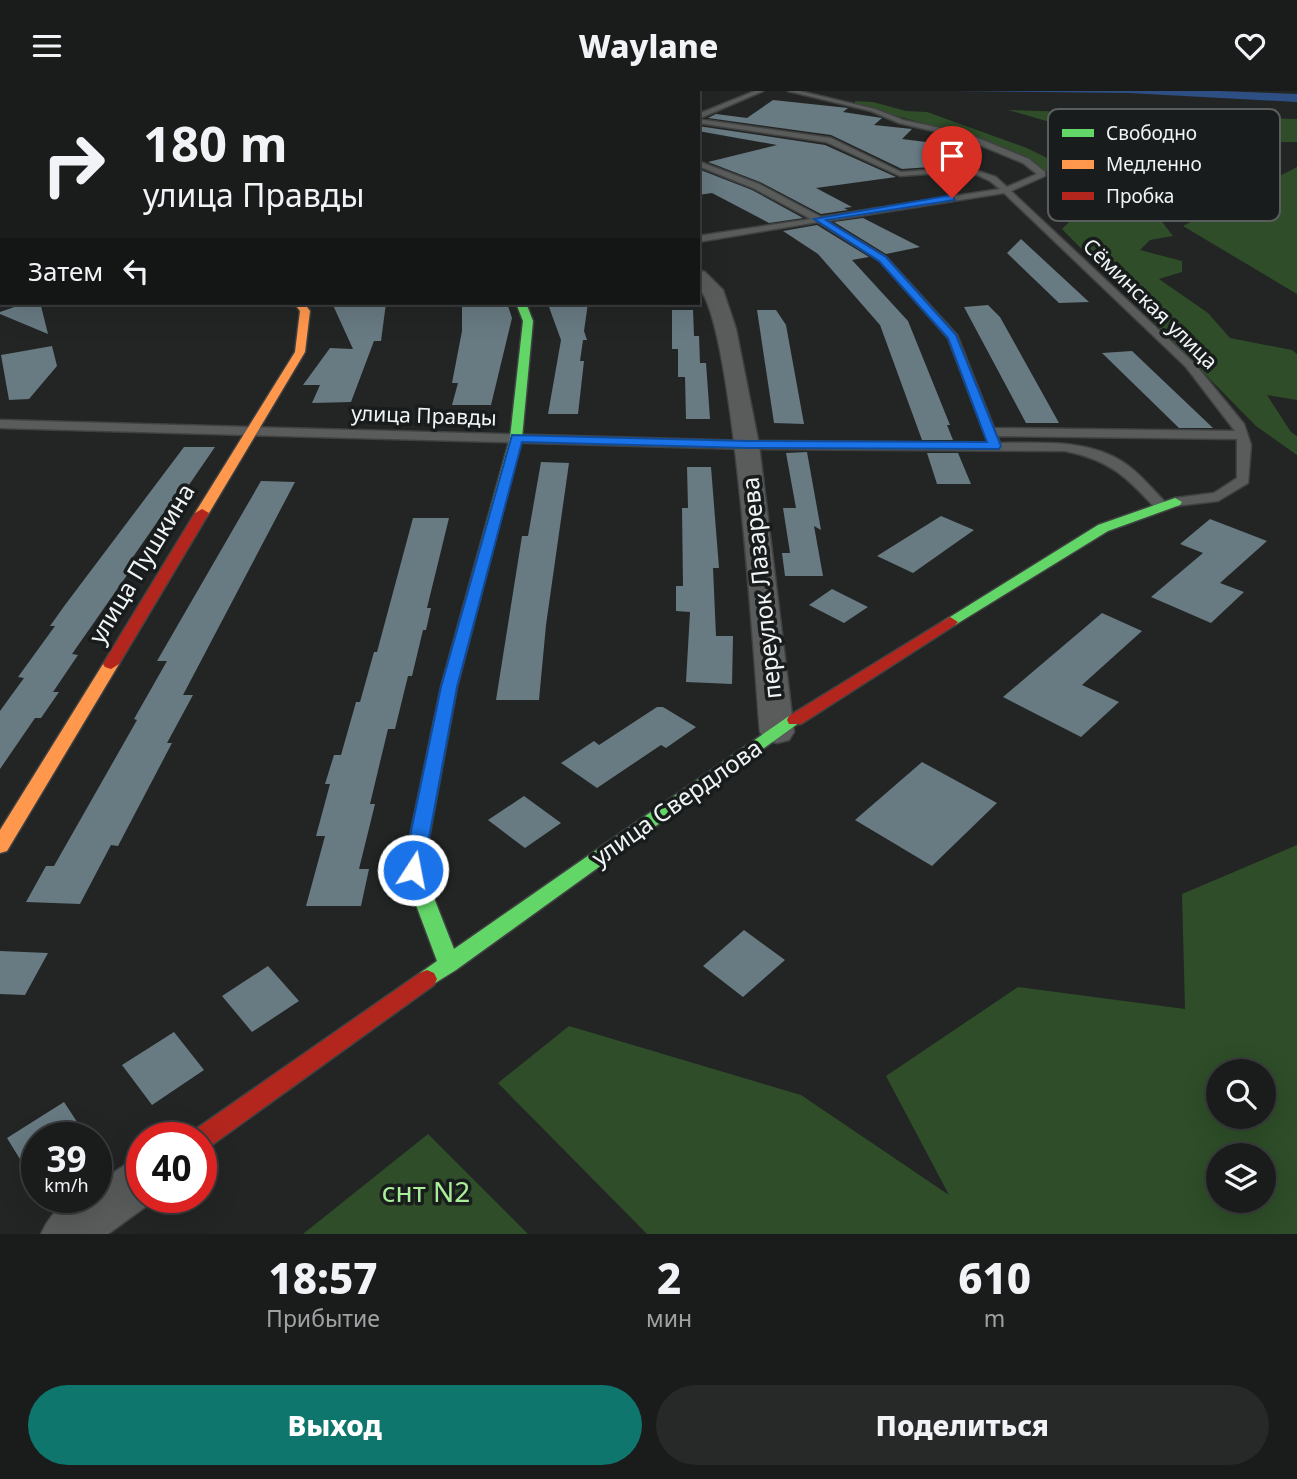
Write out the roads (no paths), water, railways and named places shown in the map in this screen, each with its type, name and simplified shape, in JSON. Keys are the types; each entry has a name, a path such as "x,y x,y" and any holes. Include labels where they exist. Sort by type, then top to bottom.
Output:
{"street":[{"name":"переулок Лазарева","path":"700,278 713,290 726,329 747,445 777,732"},
{"name":"улица Пушкина","path":"0,846 300,352 305,311 300,305"},
{"path":"449,964 413,870 449,687 516,438 528,321 522,305"},
{"name":"улица Свердлова","path":"217,1128 777,732 1039,565 1103,528 1168,505"},
{"path":"66,1234 126,1192"}],"lane":[{"path":"700,118 760,91"},
{"path":"700,239 1006,190 1042,174 1026,162 965,136 901,122 873,110 791,91"},
{"path":"700,120 713,124"},
{"path":"700,128 713,124"},
{"name":"Сёминская улица","path":"713,124 828,140 900,174 953,170 978,173 993,179 1190,365 1240,427 1243,435"},
{"path":"700,164 756,186 818,219 883,259 953,337 995,446"},
{"name":"улица Правды","path":"0,424 747,445 1065,447 1097,453 1126,468 1168,505"},
{"path":"989,432 1243,435 1243,480 1218,497 1168,505"}],"water":[{"path":"956,91 1218,91 1297,94 1297,102 1129,93"}],"park label":[{"name":"снт N2","path":"426,1192"}]}
